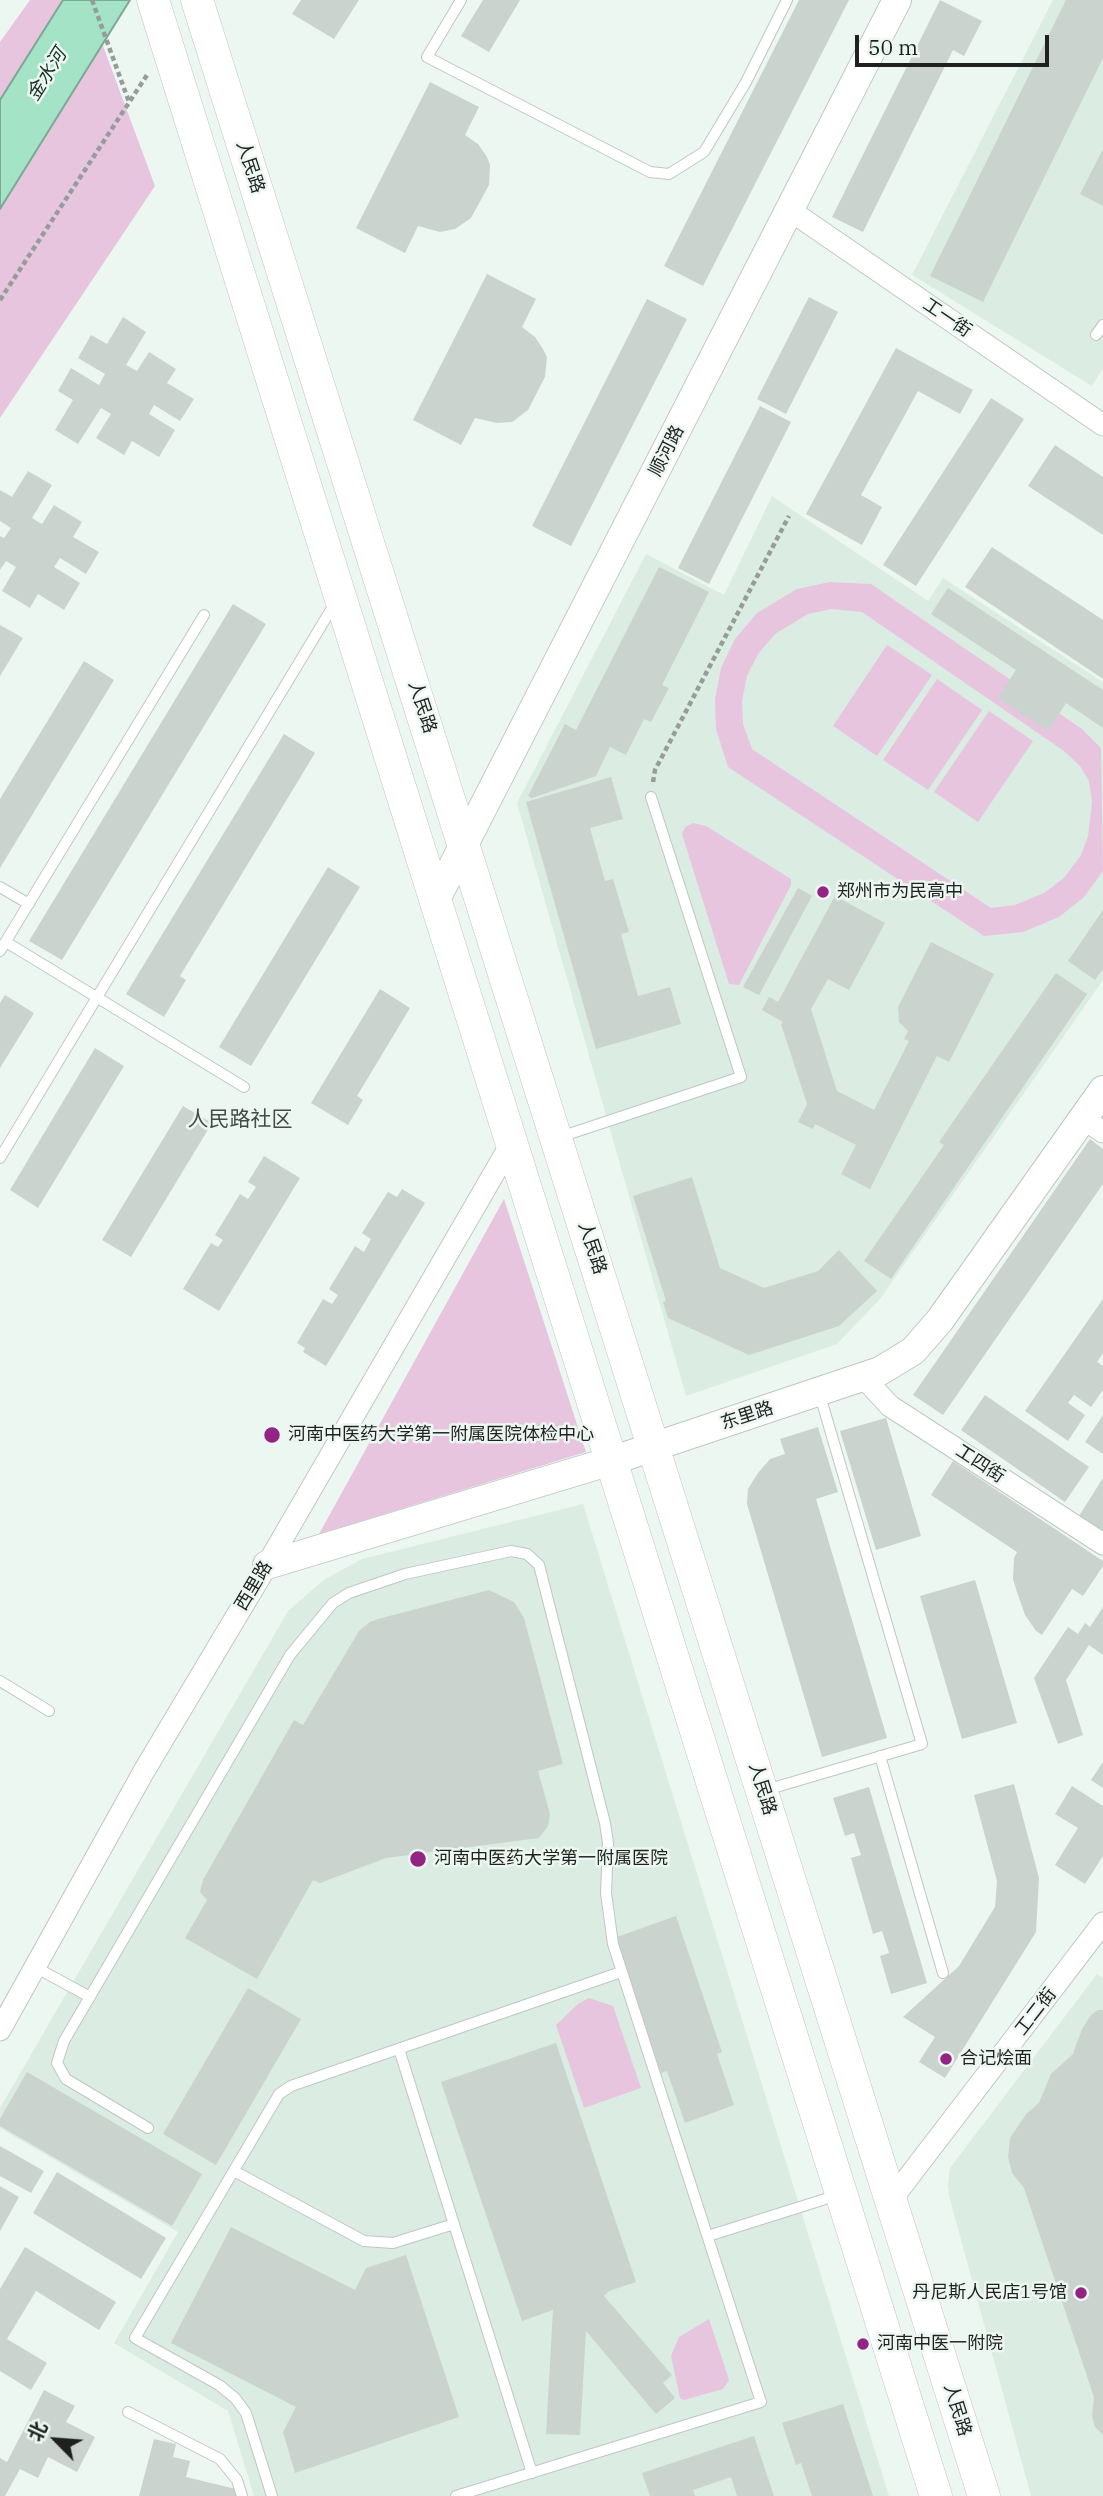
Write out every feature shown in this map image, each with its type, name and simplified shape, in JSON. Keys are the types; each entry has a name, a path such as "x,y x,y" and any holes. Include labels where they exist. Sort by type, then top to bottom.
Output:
{"main road":[{"path":"153,0 936,2496"},
{"name":"人民路","path":"197,0 984,2496"}],"street":[{"name":"顺河路","path":"435,901 897,0"},
{"name":"工一街","path":"791,211 1103,425"},
{"name":"东里路","path":"267,1565 611,1461 880,1371 913,1351 940,1320 1093,1125 1103,1090"},
{"name":"西里路","path":"0,2030 144,1771 511,1144"},
{"name":"工四街","path":"863,1377 890,1406 1103,1544"},
{"name":"工二街","path":"891,2200 1103,1923"}],"lane":[{"path":"461,0 426,57 650,172 669,174 704,152 746,82 787,0"},
{"path":"1096,335 1103,325"},
{"path":"0,1158 340,597"},
{"path":"204,615 3,947 97,998 244,1087"},
{"path":"557,1138 741,1077 651,797"},
{"path":"0,887 29,904"},
{"path":"763,1791 922,1744 819,1392"},
{"path":"148,2129 66,2080 57,2063 64,2041 290,1655 333,1603 349,1593 405,1574 511,1551 527,1554 539,1565 605,1823 608,1843 606,1893 613,1944 761,2402 456,2496"},
{"path":"0,1681 49,1712"},
{"path":"880,1756 943,1973"},
{"path":"35,1967 90,1997"},
{"path":"272,2496 246,2413 235,2398 219,2385 135,2338 279,2094 291,2086 621,1972"},
{"path":"399,2049 532,2473"},
{"path":"234,2171 364,2241 393,2243 454,2224"},
{"path":"708,2236 841,2194"},
{"path":"128,2412 220,2459 237,2480 242,2496"}],"path":[{"path":"92,0 129,102"},
{"path":"0,300 166,46"},
{"path":"651,797 655,770 789,516"}],"shaded area":[{"path":"30,0 86,0 155,186 0,418 0,42"},
{"path":"1053,0 1103,0 1103,368 1092,386 912,275"},
{"name":"郑州市为民高中","path":"772,496 928,601 943,578 1103,682 1103,980 880,1299 837,1344 686,1396 517,803 646,554 724,595"},
{"path":"830,582 871,584 1082,729 1101,748 1103,871 1084,897 1059,917 1023,932 984,936 728,767 716,729 715,699 721,668 735,639 757,613 797,589","holes":["832,609 862,612 1064,751 1080,766 1089,781 1092,802 1088,836 1081,855 1064,878 1044,893 1015,905 991,908 752,749 743,724 742,701 747,676 758,654 775,634 808,614"]},
{"path":"887,645 932,675 877,756 833,726"},
{"path":"937,679 982,710 928,790 883,760"},
{"path":"989,711 1033,741 978,822 934,792"},
{"path":"693,823 706,826 791,879 791,885 739,985 729,984 682,834 685,827"},
{"path":"504,1199 586,1452 319,1534"},
{"name":"河南中医药大学第一附属医院","path":"583,1504 889,2496 254,2496 228,2411 114,2343 178,2232 0,2128 0,2108 288,1611 325,1579 362,1559"},
{"path":"1097,1974 1103,1978 1103,2496 1031,2496 949,2196 950,2168"},
{"path":"589,1998 613,2006 641,2088 584,2108 556,2025 578,2004"},
{"path":"709,2319 729,2380 723,2389 684,2400 680,2398 671,2356 679,2337"}],"water":[{"name":"金水河","path":"63,0 130,0 0,209 0,100"}],"building":[{"path":"301,0 359,0 334,39 292,14"},
{"path":"483,0 520,0 489,52 461,36"},
{"path":"799,0 849,0 703,286 664,266"},
{"path":"940,0 982,21 964,56 953,50 863,232 832,217"},
{"path":"1066,0 1103,0 1103,58 983,302 930,276"},
{"path":"430,82 479,107 465,135 478,144 487,157 490,165 489,185 471,218 455,229 440,232 418,226 405,253 356,228"},
{"path":"1103,149 1103,206 1080,194"},
{"path":"487,274 536,299 522,327 535,337 547,357 545,377 528,410 512,422 497,423 475,418 461,445 413,420"},
{"path":"809,297 838,312 786,414 757,399"},
{"path":"647,299 687,319 571,546 532,526"},
{"path":"123,317 146,332 126,365 137,371 149,352 176,369 167,383 194,399 180,421 154,405 149,414 175,430 159,457 132,441 124,455 96,438 111,414 101,408 78,444 55,430 73,400 58,391 71,368 99,385 105,374 78,358 91,335 107,344"},
{"path":"896,348 973,390 960,414 918,391 861,495 882,507 862,545 806,514"},
{"path":"991,398 1024,419 916,586 883,565"},
{"path":"760,406 791,422 709,584 678,568"},
{"path":"1055,445 1103,477 1103,535 1028,486"},
{"path":"28,471 52,485 32,518 42,524 54,505 82,522 73,537 99,552 86,574 60,558 54,567 80,583 64,610 38,594 30,608 2,591 16,567 6,561 0,570 0,536 4,538 11,528 0,521 0,490 12,497"},
{"path":"992,547 1103,620 1103,679 965,587"},
{"path":"659,567 709,592 662,685 669,688 651,722 644,719 626,755 610,747 596,776 532,798 528,796 565,724 576,730"},
{"path":"948,588 1103,690 1103,728 1066,703 1048,731 998,698 1016,670 931,614"},
{"path":"233,604 266,624 62,960 29,941"},
{"path":"0,625 23,638 0,676"},
{"path":"84,661 114,680 0,868 0,799"},
{"path":"284,734 315,753 180,976 186,980 164,1017 126,994"},
{"path":"611,777 623,819 590,828 605,881 613,879 629,932 621,934 638,996 670,987 681,1024 596,1049 526,802"},
{"path":"328,867 360,887 251,1066 219,1047"},
{"path":"798,888 812,896 759,995 743,987"},
{"path":"835,896 885,923 849,990 828,979 811,1009 837,1091 874,1110 909,1041 904,1039 908,1031 899,1022 898,1007 931,942 994,974 949,1062 937,1056 870,1189 841,1174 856,1145 815,1124 813,1129 798,1122 807,1104 781,1024 783,1022 762,1010 769,997 778,1002"},
{"path":"1103,910 1103,969 1095,980 1068,961"},
{"path":"1056,973 1087,994 891,1279 864,1261 944,1145 939,1142"},
{"path":"380,989 410,1008 357,1096 363,1100 348,1125 311,1103"},
{"path":"5,995 34,1013 0,1068 0,1003"},
{"path":"95,1048 124,1066 38,1208 10,1190"},
{"path":"183,1106 212,1123 131,1257 102,1240"},
{"path":"1090,1139 1103,1149 1103,1184 943,1415 913,1395"},
{"path":"264,1156 300,1178 219,1311 183,1289 211,1243 218,1247 223,1240 215,1235 240,1194 248,1199 256,1187 248,1182"},
{"path":"692,1177 720,1268 764,1288 818,1271 839,1250 877,1291 839,1326 749,1355 668,1318 663,1302 666,1301 633,1196"},
{"path":"402,1189 425,1203 326,1366 303,1352 305,1348 297,1343 323,1299 332,1304 338,1295 329,1289 355,1246 364,1252 371,1239 362,1233 388,1192 397,1197"},
{"path":"1103,1299 1103,1353 1097,1362 1103,1366 1103,1390 1091,1407 1074,1395 1068,1403 1085,1415 1068,1441 1025,1411"},
{"path":"985,1395 1089,1467 1065,1502 961,1430"},
{"path":"1103,1415 1103,1454 1085,1442"},
{"path":"886,1418 921,1536 876,1550 840,1431"},
{"path":"818,1427 838,1492 816,1499 887,1738 822,1757 747,1504 748,1489 758,1473 770,1459 785,1454 780,1439"},
{"path":"953,1461 1103,1561 1103,1566 1083,1596 1072,1589 1042,1635 1025,1615 1013,1579 1017,1552 931,1495"},
{"path":"1103,1478 1103,1532 1079,1516"},
{"path":"975,1580 1017,1723 962,1739 920,1596"},
{"path":"489,1590 514,1602 524,1618 563,1764 538,1771 550,1814 548,1826 539,1838 386,1858 320,1883 313,1880 257,1979 185,1938 207,1900 200,1892 203,1880 294,1720 303,1725 359,1631 378,1619"},
{"path":"1103,1607 1103,1655 1089,1645 1066,1680 1083,1735 1058,1744 1034,1678 1068,1627 1078,1634 1085,1623 1090,1627"},
{"path":"1103,1762 1103,1788 1091,1780"},
{"path":"1014,1784 1039,1878 1036,1932 945,2078 919,2062 935,2037 903,2017 959,1966 995,1907 997,1881 974,1795"},
{"path":"1072,1786 1103,1806 1103,1856 1085,1884 1055,1865 1078,1828 1055,1814"},
{"path":"869,1787 927,1983 891,1994 880,1956 889,1953 882,1931 873,1934 851,1858 861,1855 854,1833 845,1836 833,1798"},
{"path":"676,1916 722,2052 717,2054 734,2105 685,2123 667,2071 661,2073 614,1938"},
{"path":"248,1988 301,2019 216,2165 163,2134"},
{"name":"丹尼斯人民店1号馆","path":"1103,2010 1103,2435 1095,2427 1092,2417 1094,2397 1024,2188 1012,2173 1008,2157 1010,2138 1027,2113 1039,2103 1051,2074 1073,2054 1082,2029 1091,2015"},
{"path":"556,2043 636,2282 609,2291 604,2296 672,2375 663,2383 675,2398 656,2414 586,2331 580,2435 546,2434 553,2310 522,2321 441,2082"},
{"path":"27,2072 202,2174 172,2226 0,2126 0,2119"},
{"path":"0,2146 44,2171 31,2193 0,2176"},
{"path":"57,2172 166,2238 141,2279 33,2213"},
{"path":"0,2186 19,2197 0,2231"},
{"path":"231,2227 355,2290 366,2268 406,2255 459,2417 295,2473 283,2432 296,2407 171,2343"},
{"path":"25,2247 116,2302 99,2330 36,2291 7,2339 47,2363 31,2390 0,2371 0,2289"},
{"path":"44,2390 75,2406 66,2422 95,2437 77,2472 48,2457 38,2478 20,2469 5,2496 0,2496 0,2458 7,2462"},
{"path":"843,2404 873,2496 812,2496 801,2463 796,2465 782,2423"},
{"path":"754,2436 774,2496 737,2496 731,2477 693,2490 695,2496 650,2496 642,2473"},
{"path":"154,2439 176,2444 173,2457 190,2461 186,2477 240,2490 238,2496 139,2496"}],"place":[{"name":"郑州市为民高中","path":"823,892"},
{"name":"河南中医药大学第一附属医院体检中心","path":"272,1435"},
{"name":"河南中医药大学第一附属医院","path":"418,1859"},
{"name":"合记烩面","path":"946,2059"},
{"name":"丹尼斯人民店1号馆","path":"1081,2293"},
{"name":"河南中医一附院","path":"863,2344"}],"district":[{"name":"人民路社区","path":"240,1120"}]}
